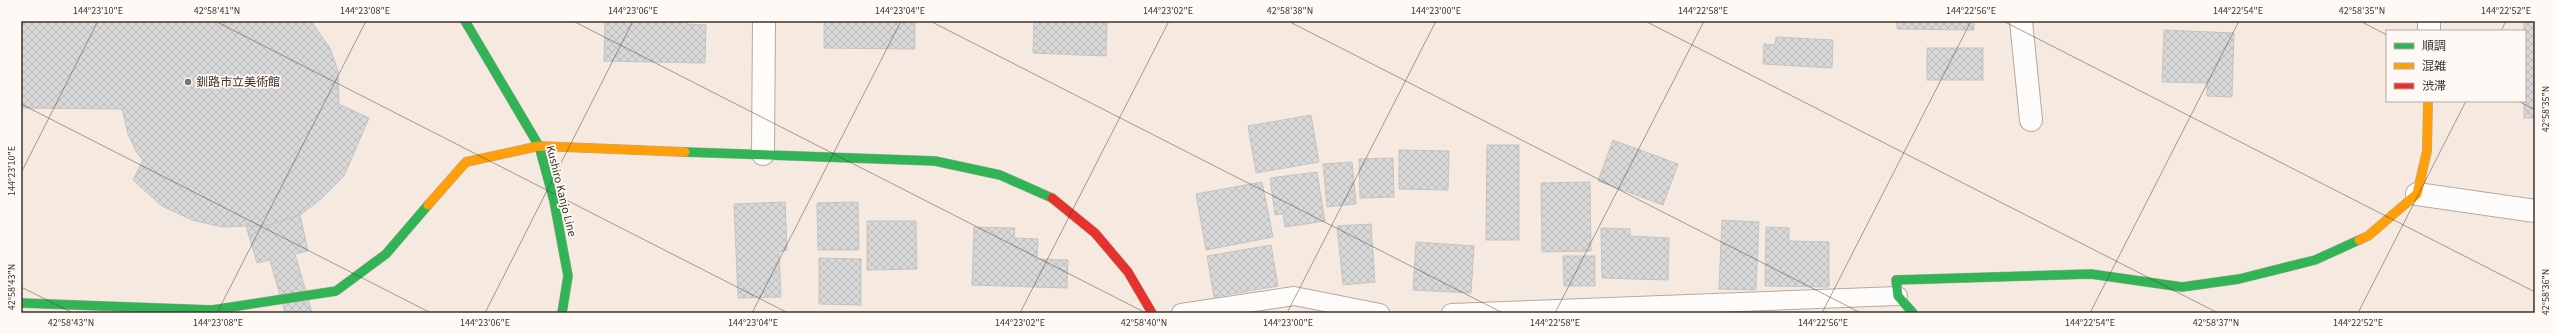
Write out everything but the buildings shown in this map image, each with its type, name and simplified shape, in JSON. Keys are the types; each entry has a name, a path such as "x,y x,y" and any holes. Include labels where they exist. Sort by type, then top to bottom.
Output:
{"street":[{"name":"Kushiro Kanjo Line","path":"464,21 539,146 554,201 568,276 562,313"},
{"path":"763,154 764,21"},
{"path":"2021,21 2031,120"},
{"path":"1912,313 1898,296 1896,280 2090,274 2182,287 2239,279 2315,260 2368,236 2417,194 2427,151 2428,102"},
{"path":"21,305 123,310 212,310 336,291 386,254 466,162 539,146 935,161 1000,175 1054,199 1095,233 1128,272 1152,313"},
{"path":"2417,194 2535,211"}],"lane":[{"path":"1181,313 1294,296 1380,313"},
{"path":"1451,313 1898,296"},
{"path":"21,305 25,313"}],"traffic: fast":[{"path":"465,21 539,146 554,201 568,276 562,313"},
{"path":"685,152 935,161 1000,175 1052,198"},
{"path":"21,303 212,310 336,291 386,254 428,205"},
{"path":"1913,313 1898,296 1896,280 2091,274 2182,287 2239,279 2315,260 2359,240"}],"traffic: slow":[{"path":"2359,240 2368,236 2417,194 2427,151 2428,102"},
{"path":"428,205 466,162 539,146 685,152"}],"traffic: jam":[{"path":"1052,198 1095,233 1128,272 1152,313"}],"place":[{"name":"釧路市立美術館","path":"188,82"}]}
